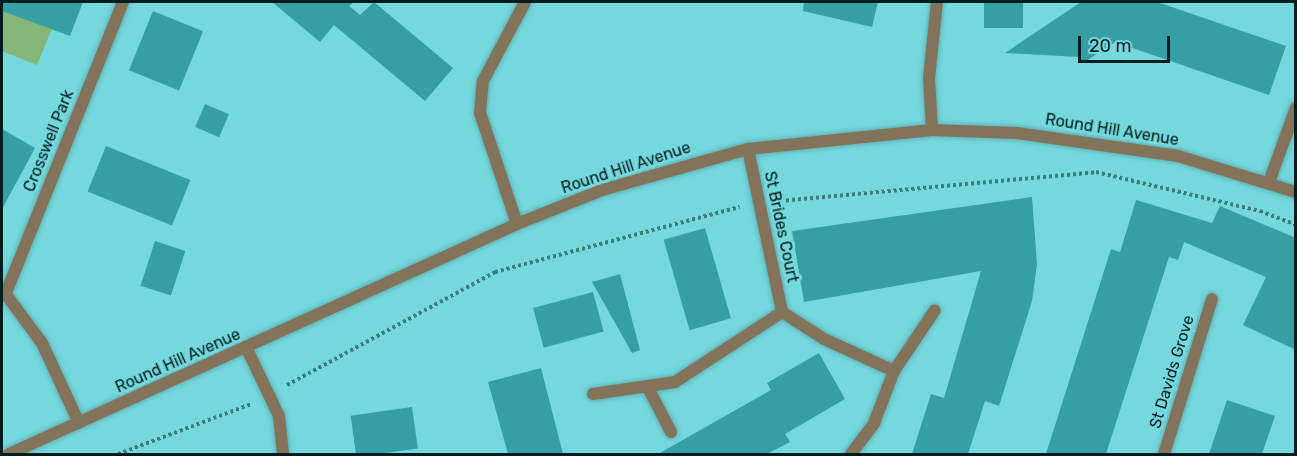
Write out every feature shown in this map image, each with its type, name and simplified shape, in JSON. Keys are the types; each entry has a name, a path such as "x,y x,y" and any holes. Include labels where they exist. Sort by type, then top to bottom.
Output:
{"street":[{"name":"Crosswell Park","path":"80,423 42,343 4,291 123,2"},
{"path":"517,224 480,113 483,81 525,2"},
{"path":"932,130 929,78 937,2"},
{"path":"1269,182 1296,108"},
{"name":"Round Hill Avenue","path":"9,454 247,349 517,224 602,190 748,149 932,130 1017,133 1100,143 1178,156 1296,192"},
{"name":"St Brides Court","path":"748,149 782,312"},
{"name":"St Davids Grove","path":"1164,454 1212,298"},
{"path":"852,454 874,423 894,371 934,310"},
{"path":"592,394 675,382 782,312 824,339 894,371"},
{"path":"247,349 279,416 283,454"},
{"path":"647,386 671,432"}],"path":[{"path":"118,454 253,403"}],"green space":[{"path":"2,2 63,2 37,65 2,51"}],"building":[{"path":"2,2 83,2 70,36 2,11"},
{"path":"272,2 354,2 349,6 360,15 374,2 453,68 425,101 334,25 320,42"},
{"path":"804,2 878,2 872,27 803,11"},
{"path":"984,2 1023,2 1023,28 984,28"},
{"path":"1081,2 1157,2 1286,46 1269,95 1115,42 1083,63 1079,57 1005,53"},
{"path":"153,11 203,31 179,91 129,70"},
{"path":"205,104 229,114 219,137 195,127"},
{"path":"2,129 35,148 2,209"},
{"path":"106,146 190,180 172,226 88,191"},
{"path":"1032,197 1037,264 1032,301 999,406 985,401 968,454 912,454 931,394 944,398 981,271 804,302 792,231"},
{"path":"1136,200 1212,223 1220,206 1296,238 1296,350 1243,325 1266,277 1184,242 1178,260 1169,257 1106,454 1046,454 1111,249 1120,252"},
{"path":"705,228 731,318 690,330 664,240"},
{"path":"155,241 185,251 171,296 140,286"},
{"path":"620,274 640,350 632,353 592,282"},
{"path":"593,292 604,332 544,348 533,308"},
{"path":"819,353 845,399 785,434 790,442 767,454 658,454 771,390 767,383"},
{"path":"541,368 563,454 508,454 488,382"},
{"path":"1227,400 1275,416 1262,454 1209,454"},
{"path":"412,407 418,449 379,454 356,454 351,416"}]}
